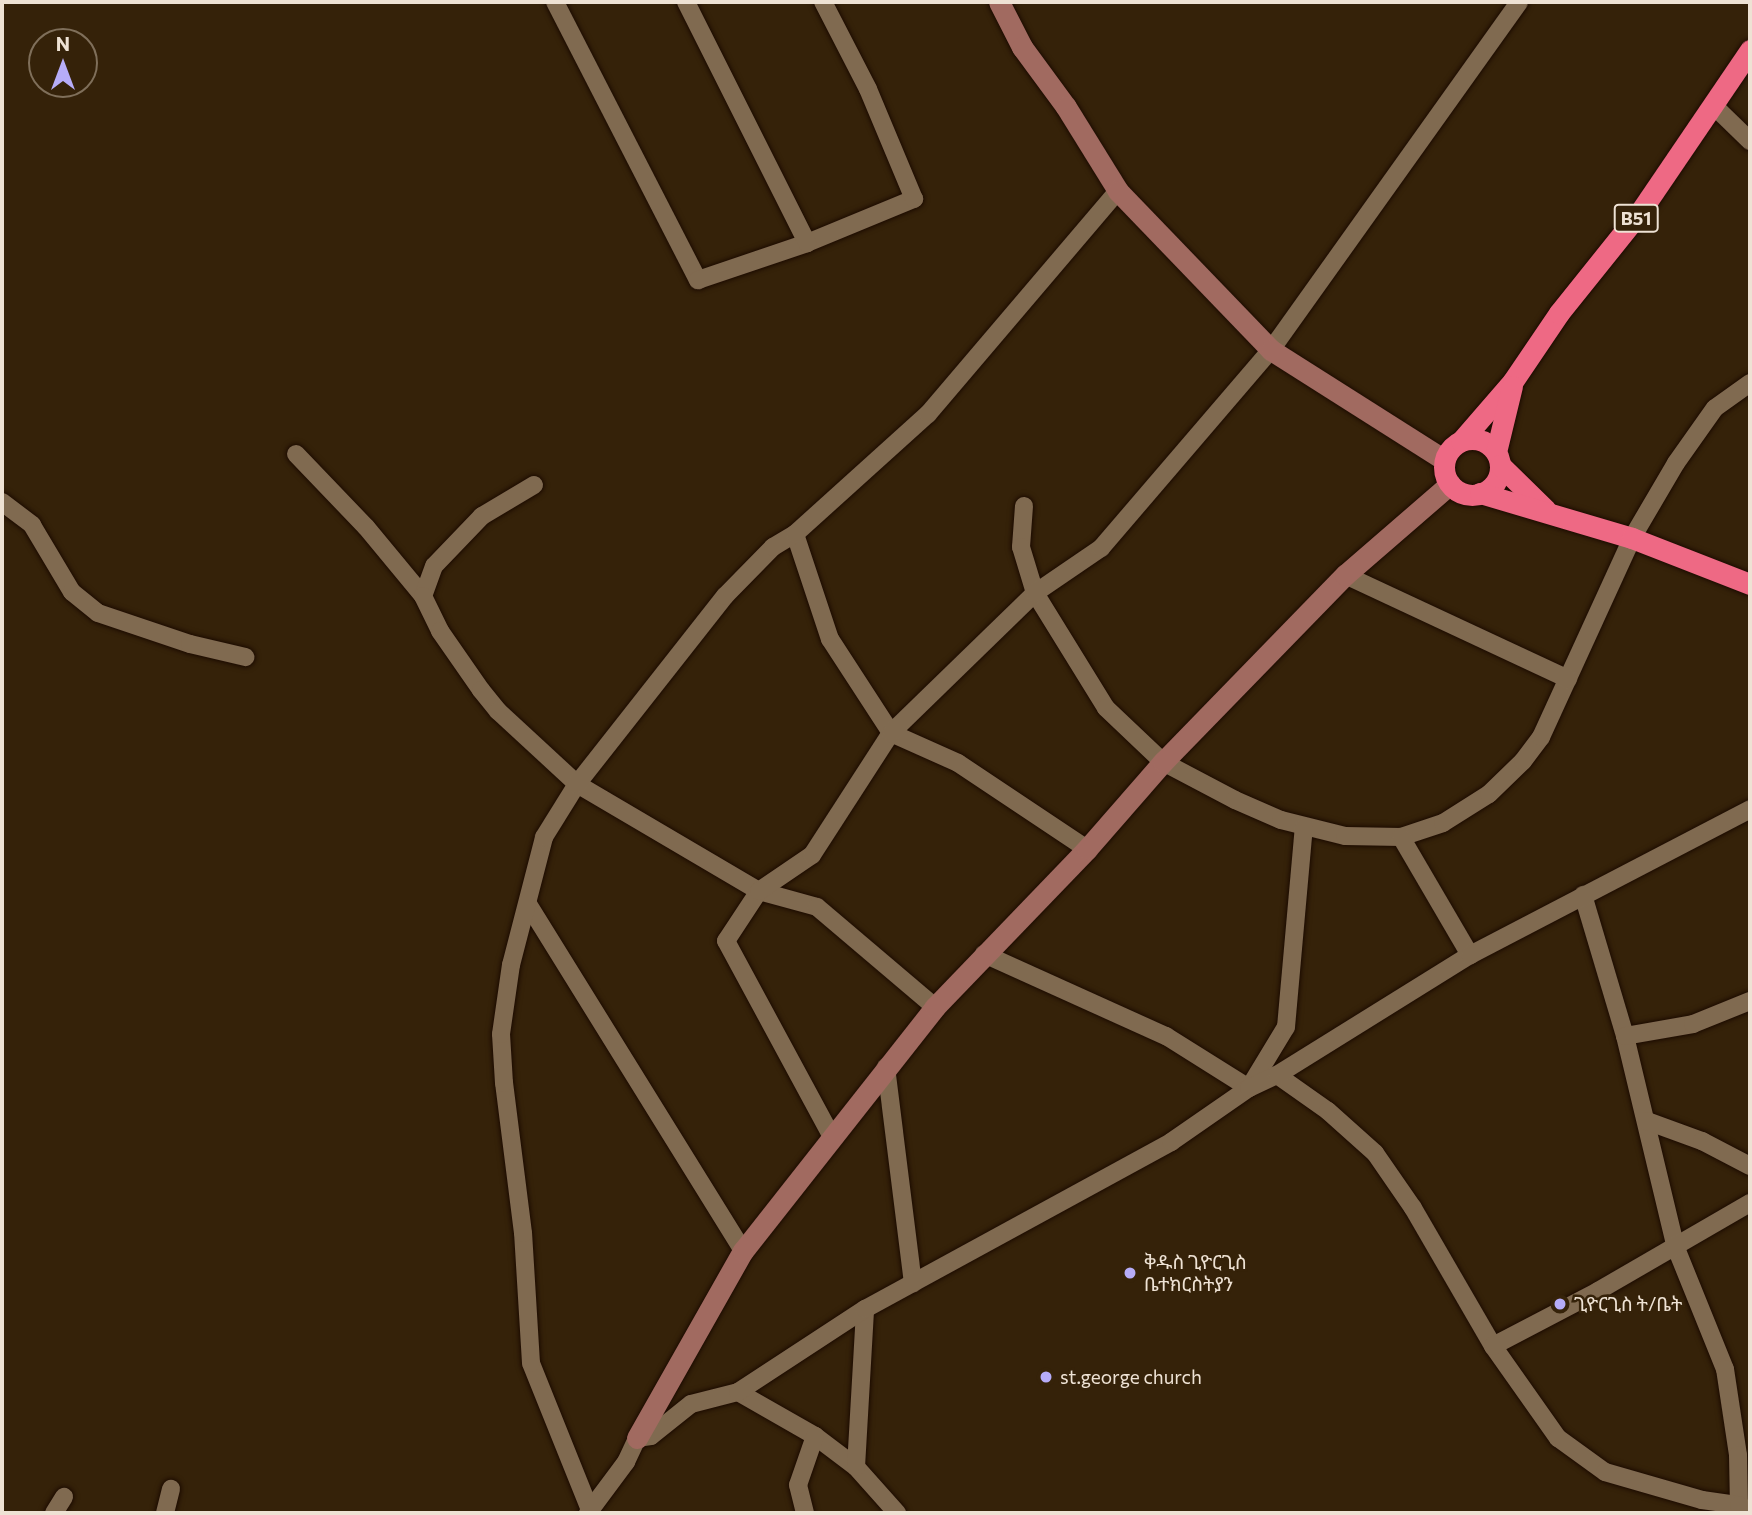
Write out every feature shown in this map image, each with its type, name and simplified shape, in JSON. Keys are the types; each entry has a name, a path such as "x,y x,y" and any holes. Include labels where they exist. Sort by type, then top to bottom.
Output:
{"highway":[{"name":"B51","path":"1444,460 1450,449 1461,441 1513,381 1559,313 1640,212 1750,50"},
{"name":"B51","path":"1480,494 1497,480 1498,459 1513,381"},
{"path":"1461,441 1473,439 1486,443 1548,512"},
{"path":"1444,460 1443,469 1450,484 1458,492 1480,494 1632,538 1750,584"}],"street":[{"path":"555,2 698,280 807,243 914,199 868,89 823,2"},
{"path":"686,2 807,243"},
{"path":"999,2 1022,47 1066,107 1118,191 1270,350 1444,460"},
{"path":"832,1137 726,941 759,891 812,855 891,733 1035,593 1101,548 1270,350 1519,2"},
{"path":"1713,105 1750,141"},
{"path":"589,1512 531,1363 523,1233 501,1034 511,965 544,838 577,784 725,596 773,547 795,534 928,414 1118,191"},
{"path":"1024,506 1021,547 1035,593 1106,708 1163,762 1235,800 1304,827 1345,836 1401,837 1443,824 1497,786 1523,761 1541,737 1632,538 1676,463 1715,408 1750,383"},
{"path":"296,454 366,527 423,596 440,631 489,701 577,784 759,891 817,906 936,1007"},
{"path":"589,1512 626,1462 743,1251 936,1007 1087,849 1163,762 1345,575 1450,484"},
{"path":"423,596 434,566 482,516 534,485"},
{"path":"2,502 32,526 72,592 98,613 190,645 245,657"},
{"path":"795,534 830,639 891,733 958,764 1087,849"},
{"path":"1345,575 1568,679"},
{"path":"637,1438 651,1436 691,1404 738,1392 865,1309 1171,1142 1250,1088 1277,1075 1470,955 1750,809"},
{"path":"1250,1088 1286,1027 1304,827"},
{"path":"1401,837 1470,955"},
{"path":"1277,1075 1328,1111 1376,1153 1413,1208 1493,1346 1558,1438 1605,1472 1698,1507 1745,1508 1725,1369 1676,1248 1625,1036 1583,895"},
{"path":"528,904 743,1251"},
{"path":"984,954 1166,1036 1250,1088"},
{"path":"1625,1036 1693,1024 1750,1002"},
{"path":"886,1067 913,1283"},
{"path":"1647,1121 1702,1141 1750,1166"},
{"path":"1493,1346 1676,1248 1750,1203"},
{"path":"856,1467 865,1309"},
{"path":"738,1392 815,1436 856,1467 896,1513"},
{"path":"805,1513 798,1485 815,1436"},
{"path":"165,1513 171,1489"},
{"path":"54,1513 64,1497"}],"place":[{"name":"ቅዱስ ጊዮርጊስ ቤተክርስትያን","path":"1130,1273"},
{"name":"ጊዮርጊስ ት/ቤት","path":"1560,1304"},
{"name":"st.george church","path":"1046,1377"}]}
